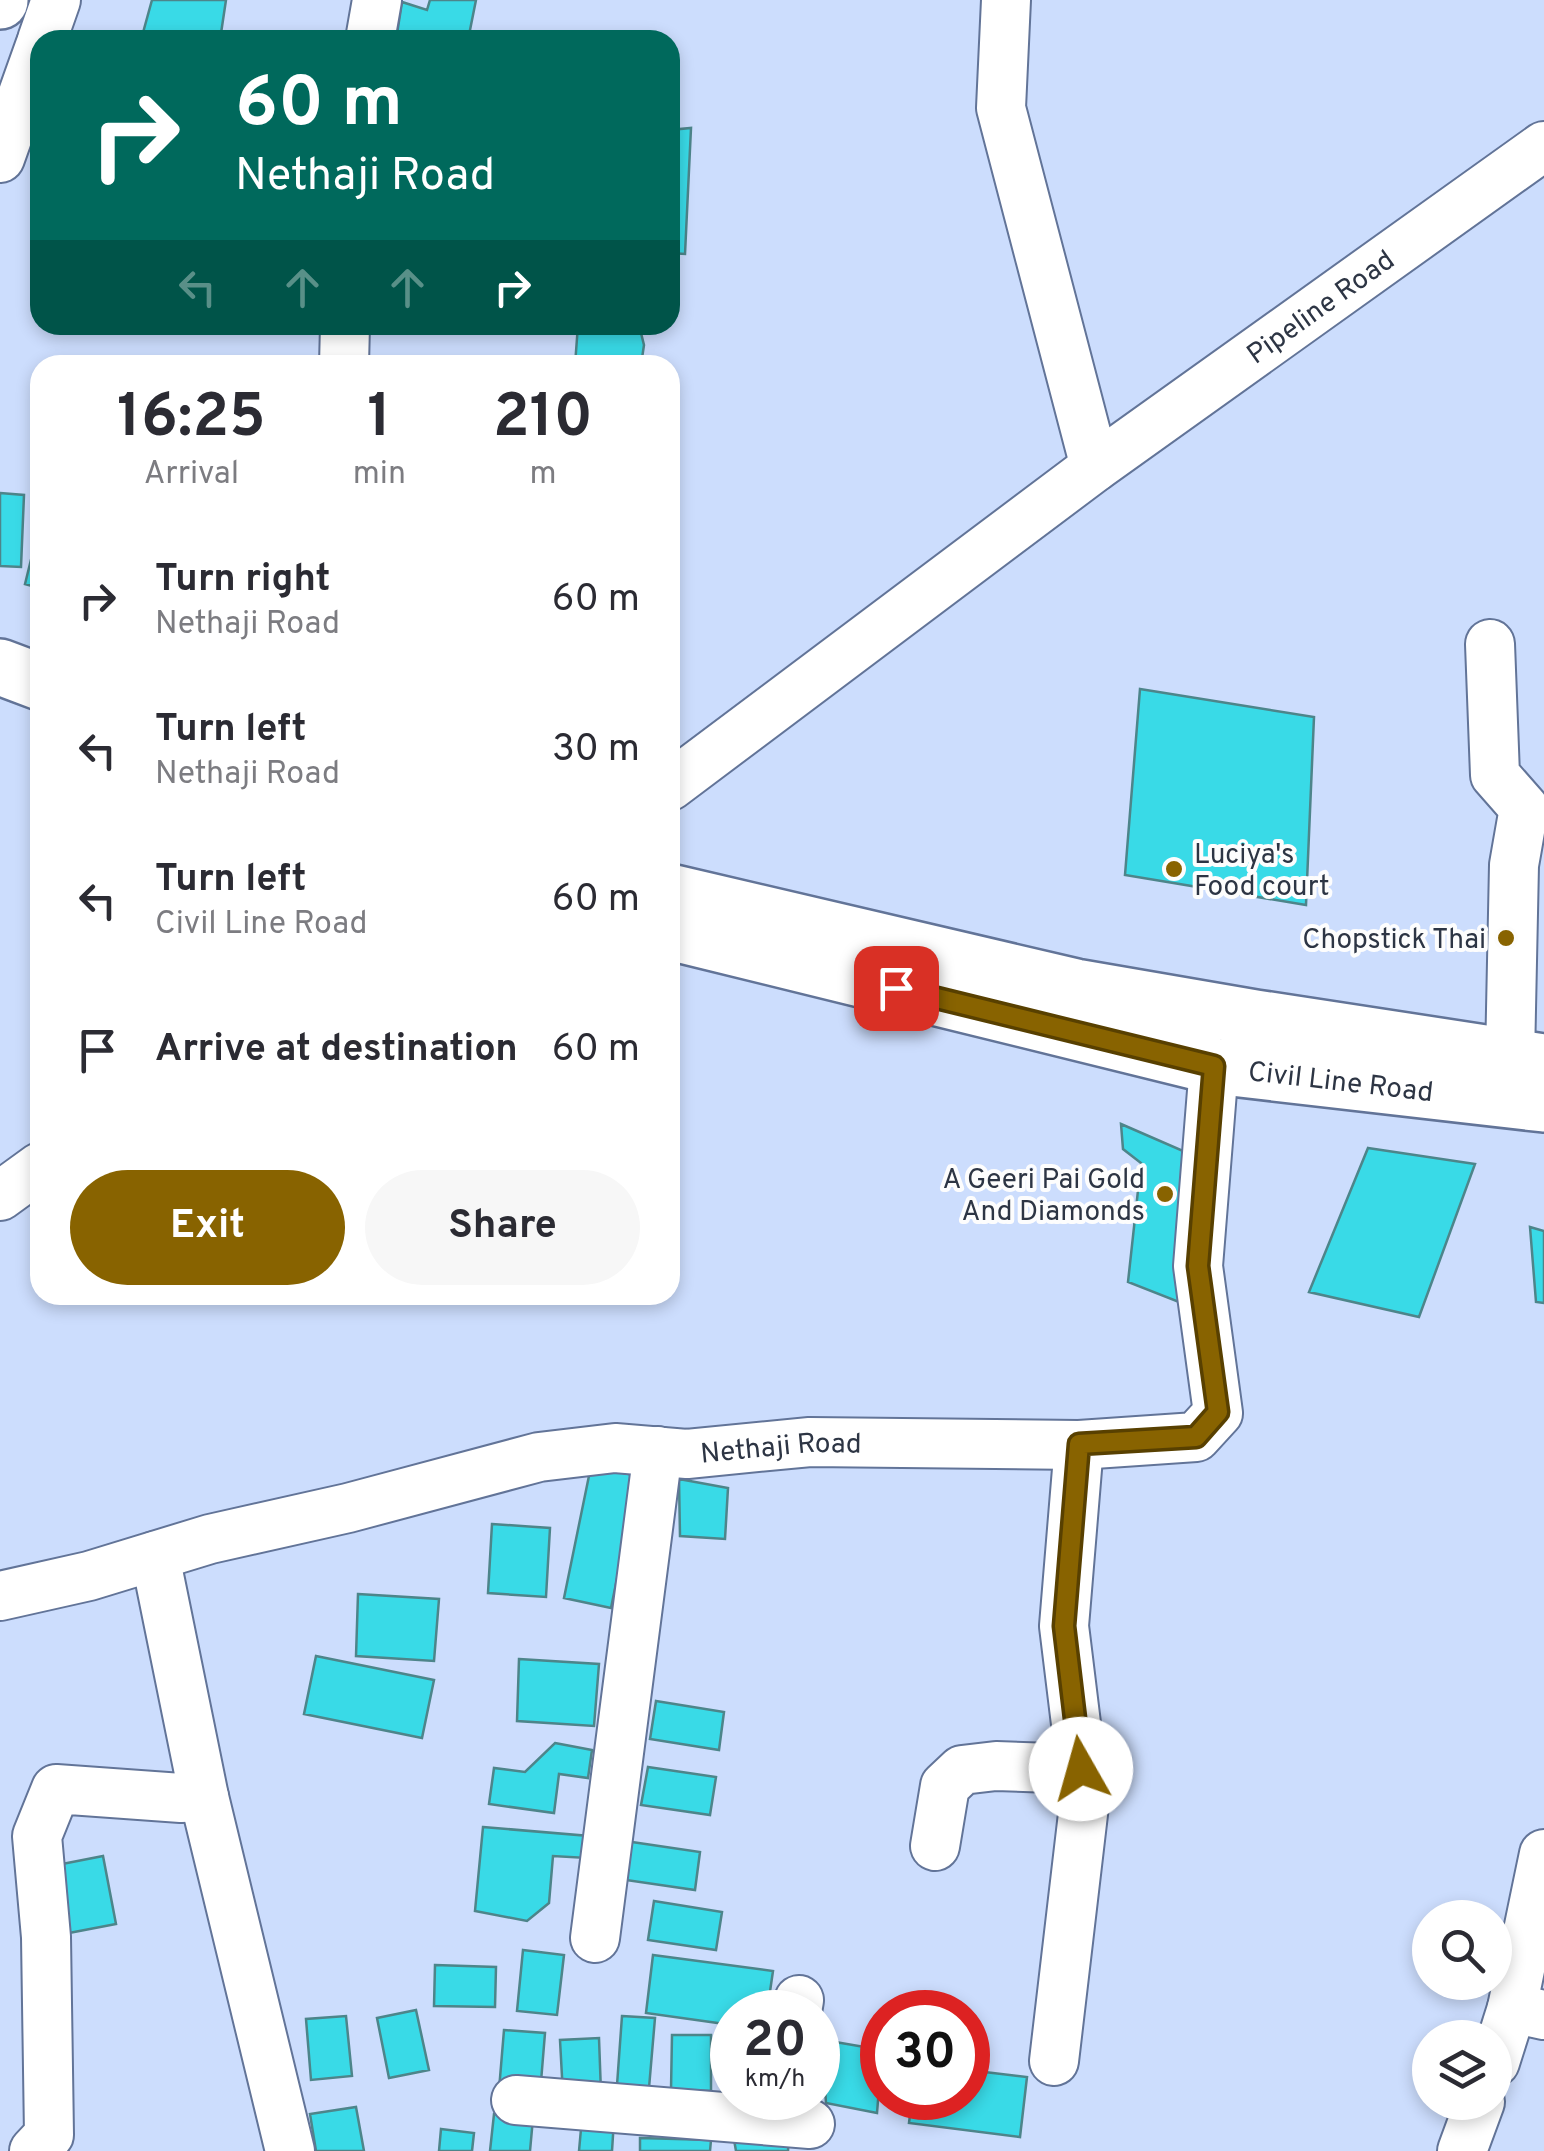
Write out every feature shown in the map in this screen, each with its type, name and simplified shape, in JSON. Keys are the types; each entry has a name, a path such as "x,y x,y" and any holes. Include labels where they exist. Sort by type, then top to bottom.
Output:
{"main road":[{"path":"0,667 30,678"},
{"path":"0,703 30,714"},
{"name":"Civil Line Road","path":"680,894 1076,987 1527,1060"},
{"name":"Civil Line Road","path":"680,934 1214,1066 1544,1104"}],"street":[{"path":"40,30 56,0"},
{"path":"372,30 376,0"},
{"path":"1006,0 1001,108 1095,467"},
{"path":"0,158 27,54"},
{"name":"Pipeline Road","path":"680,778 1095,467 1544,146"},
{"path":"1490,644 1495,774 1524,808 1514,865 1527,1060"},
{"name":"Nethaji Road","path":"0,1596 539,1457 615,1448 687,1454 810,1442 1079,1444 1196,1437 1218,1412 1198,1266 1214,1066"},
{"path":"0,1196 30,1174"},
{"path":"1054,2061 1084,1797 1064,1626 1079,1444"},
{"path":"595,1938 658,1452"},
{"path":"155,1556 204,1797 290,2151"},
{"path":"935,1846 945,1786 962,1770 996,1766 1081,1769"},
{"path":"34,2151 49,2135 46,1937 37,1836 56,1790 204,1797"},
{"path":"1512,2036 1528,2011 1544,1854"},
{"path":"516,2100 807,2124"},
{"path":"1462,2151 1473,2120"}],"building":[{"path":"152,0 226,0 222,30 144,30"},
{"path":"430,0 476,0 470,30 398,30 402,2 427,10"},
{"path":"691,128 685,254 680,254 680,129"},
{"path":"577,335 642,335 644,345 642,355 576,355"},
{"path":"0,493 24,495 21,567 0,566"},
{"path":"1140,689 1314,717 1306,905 1125,875"},
{"name":"A Geeri Pai Gold And Diamonds","path":"1121,1124 1197,1157 1184,1304 1128,1282 1141,1163 1123,1149"},
{"path":"1368,1148 1475,1164 1419,1317 1309,1292"},
{"path":"1530,1227 1544,1231 1544,1303 1536,1302"},
{"path":"591,1466 638,1476 611,1608 564,1598"},
{"path":"679,1479 728,1488 725,1539 680,1536"},
{"path":"492,1524 550,1528 546,1597 488,1593"},
{"path":"358,1594 439,1599 434,1661 356,1656"},
{"path":"316,1656 434,1680 422,1738 304,1714"},
{"path":"519,1659 599,1664 594,1726 517,1721"},
{"path":"656,1701 724,1712 719,1750 650,1739"},
{"path":"555,1743 592,1750 588,1778 559,1774 554,1813 489,1804 494,1768 525,1772"},
{"path":"648,1767 716,1777 710,1815 641,1805"},
{"path":"483,1827 589,1836 587,1858 553,1856 549,1903 527,1921 475,1911"},
{"path":"632,1842 700,1852 695,1890 626,1880"},
{"path":"103,1856 116,1924 69,1933 57,1865"},
{"path":"654,1901 722,1912 716,1950 648,1940"},
{"path":"523,1950 564,1955 557,2015 517,2011"},
{"path":"653,1955 773,1971 770,1990 710,1990 710,2022 646,2013"},
{"path":"435,1965 496,1967 495,2007 434,2006"},
{"path":"416,2010 429,2070 389,2078 377,2018"},
{"path":"346,2016 352,2076 311,2080 306,2019"},
{"path":"622,2016 655,2018 649,2088 617,2085"},
{"path":"504,2030 545,2033 540,2094 499,2090"},
{"path":"672,2035 710,2035 710,2091 671,2090"},
{"path":"599,2038 601,2093 563,2095 560,2040"},
{"path":"840,2043 860,2046 860,2110 840,2106"},
{"path":"990,2073 1027,2077 1020,2137 909,2123 990,2120"},
{"path":"356,2107 364,2151 316,2151 310,2114"},
{"path":"494,2114 533,2118 530,2151 490,2151"},
{"path":"582,2118 614,2120 612,2151 579,2151"},
{"path":"441,2129 474,2133 472,2151 439,2151"},
{"path":"789,2131 788,2151 736,2151 733,2134"},
{"path":"640,2138 711,2140 710,2151 640,2151"}],"place":[{"name":"Luciya's Food court","path":"1174,869"},
{"name":"Chopstick Thai","path":"1506,938"},
{"name":"A Geeri Pai Gold And Diamonds","path":"1165,1194"}],"route":[{"path":"896,988 1214,1066 1198,1266 1218,1412 1196,1437 1079,1444 1064,1626 1081,1769"}]}
